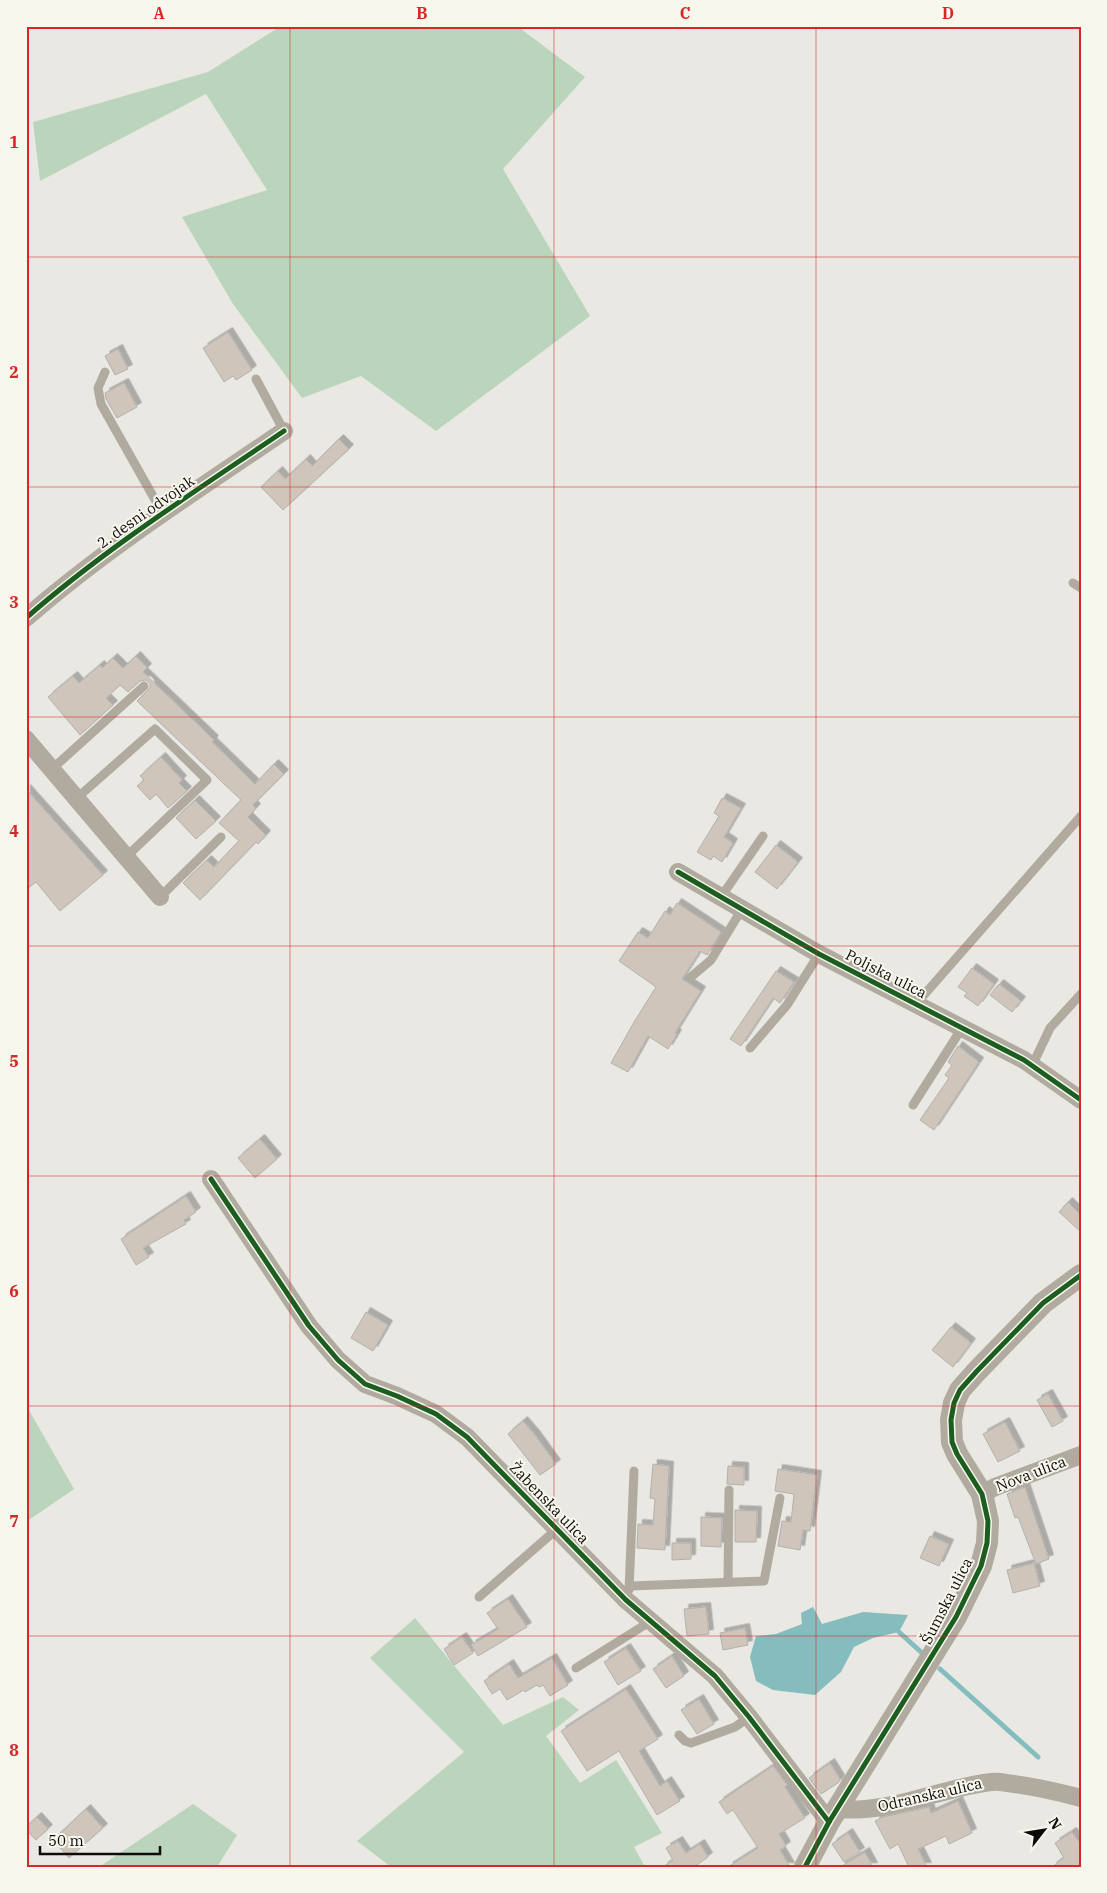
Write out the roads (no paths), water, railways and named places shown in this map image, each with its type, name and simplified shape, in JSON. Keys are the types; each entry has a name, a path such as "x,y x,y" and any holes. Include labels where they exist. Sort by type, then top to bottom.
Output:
{"street":[{"name":"2. desni odvojak","path":"26,618 58,590 163,514 284,431"},
{"path":"26,739 160,897"},
{"name":"Poljska ulica","path":"678,872 819,954 1032,1066 1081,1100"},
{"name":"Žabenska ulica","path":"211,1179 308,1326 338,1360 365,1384 436,1414 467,1437 557,1529 628,1593 651,1622 714,1676 833,1816"},
{"name":"Šumska ulica","path":"833,1816 956,1616 981,1566 987,1543 988,1521 982,1494 956,1454 952,1442 950,1420 954,1403 960,1390 977,1371 1043,1304 1081,1275"},
{"name":"Nova ulica","path":"982,1494 995,1487 1081,1455"},
{"name":"Odranska ulica","path":"833,1816 993,1781 1045,1788 1081,1798"},
{"path":"805,1867 833,1816"}],"lane":[{"path":"105,372 98,388 101,404 163,514"},
{"path":"256,379 284,431"},
{"path":"52,769 144,686"},
{"path":"77,798 155,729 207,780 126,857"},
{"path":"916,1004 1081,816"},
{"path":"721,897 763,836"},
{"path":"160,897 221,837"},
{"path":"691,977 711,960 742,909"},
{"path":"750,1048 787,1005 819,954"},
{"path":"1032,1066 1050,1028 1081,994"},
{"path":"913,1105 962,1028"},
{"path":"634,1471 628,1593 728,1582 764,1581 780,1498"},
{"path":"728,1582 729,1490"},
{"path":"479,1596 557,1529"},
{"path":"576,1668 651,1622"},
{"path":"679,1735 685,1741 691,1743 735,1727 749,1717"}],"water":[{"path":"813,1607 822,1624 863,1612 908,1615 899,1632 873,1638 854,1647 841,1672 815,1695 773,1690 756,1681 750,1657 756,1636 776,1634 802,1624 801,1613"}],"waterway":[{"path":"899,1632 922,1653"},
{"path":"940,1669 1038,1757"}]}
